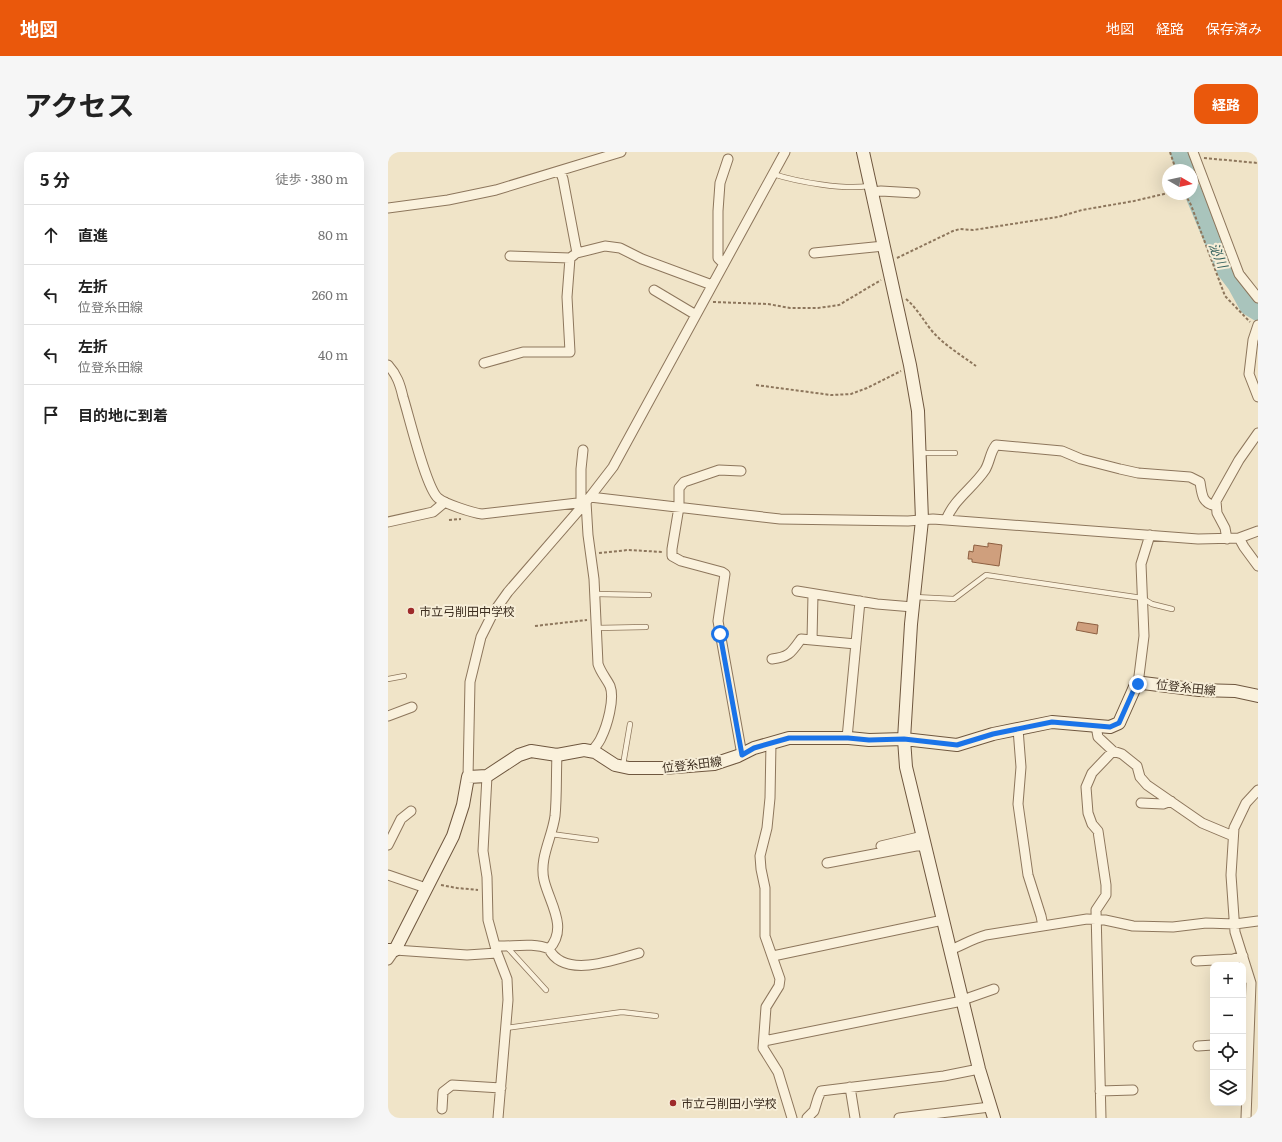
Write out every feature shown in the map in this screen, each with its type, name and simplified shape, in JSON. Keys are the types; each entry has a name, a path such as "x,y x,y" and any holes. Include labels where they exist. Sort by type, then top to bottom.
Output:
{"main road":[{"path":"863,152 895,294 918,411 922,520 913,602 904,739 906,767 979,1069 992,1112"},
{"name":"位登糸田線","path":"592,751 615,765 622,767 663,768 714,764 742,755 754,748 789,738 847,738 869,740 904,739 957,745 993,734 1052,722 1110,727 1119,723 1135,687 1138,684 1143,683 1199,690 1235,691 1258,696"},
{"path":"391,950 428,885 453,836 463,805 468,777 487,776 519,755 531,751 557,755 584,750 592,751"}],"street":[{"path":"388,208 448,200 496,190 621,152"},
{"path":"468,777 470,682 481,637 493,613 508,592 613,467 785,152"},
{"path":"1194,155 1239,274 1258,298"},
{"path":"724,264 718,258 718,211 720,183 728,159"},
{"path":"484,363 523,352 570,352 567,297 573,255 563,179 560,171"},
{"path":"871,189 915,193"},
{"path":"510,256 573,255 605,246 620,248 642,259 712,285"},
{"path":"814,253 884,246"},
{"path":"654,290 696,315"},
{"path":"1258,327 1253,340 1249,374 1258,397"},
{"path":"388,365 392,375 400,384 427,478 433,492 438,498 445,502 482,514 586,500 679,507 780,519 908,521 933,518 1198,539 1239,538 1258,531"},
{"path":"1227,539 1225,528 1217,513 1216,501 1239,460 1258,433"},
{"path":"946,520 950,509 984,471 990,460 992,449 996,445 1062,451 1081,460 1138,472 1190,477 1200,482 1203,498 1210,504 1216,506"},
{"path":"583,450 581,469 586,500 595,594 598,664 610,687 612,696 610,713 601,739 592,751"},
{"path":"741,470 719,470 684,482 679,488 679,507 672,556 681,561 725,574 718,621 742,755"},
{"path":"388,522 433,512 445,502"},
{"path":"1138,684 1144,636 1141,564 1150,535"},
{"path":"1239,538 1258,566"},
{"path":"797,591 878,604 913,602"},
{"path":"812,640 813,594"},
{"path":"847,738 860,601"},
{"path":"772,659 783,658 790,654 800,639 856,644"},
{"path":"388,716 412,707"},
{"path":"1096,726 1098,737 1114,751 1122,754 1137,766 1140,777 1147,785 1202,823 1233,836"},
{"path":"1018,729 1021,767 1018,804 1028,875 1041,916 1042,926"},
{"path":"771,743 770,798 767,828 760,856 765,888 765,936 780,979 780,986 766,1007 764,1048 778,1072 792,1118"},
{"path":"1101,1118 1096,910 1106,895 1106,885 1098,831 1092,824 1088,813 1086,787 1092,773 1114,751"},
{"path":"549,949 557,937 558,926 544,880 542,867 555,816 557,755"},
{"path":"487,776 483,851 487,877 488,920 496,949 507,979 508,1000 498,1118"},
{"path":"1246,1043 1251,983 1236,932 1231,875 1234,828 1246,803 1258,790"},
{"path":"1141,803 1163,804 1171,801"},
{"path":"388,845 401,819 411,811"},
{"path":"881,846 924,841"},
{"path":"827,863 916,846 924,841"},
{"path":"388,874 428,885"},
{"path":"950,950 986,935 1087,919 1105,920 1133,926 1173,927 1206,923 1235,924 1258,921"},
{"path":"773,956 943,920"},
{"path":"388,960 391,950 467,955 506,946 528,945 544,946 549,949 552,955 560,961 579,966 615,960 639,952"},
{"path":"1196,961 1233,959 1243,956"},
{"path":"764,1041 957,1002 994,989"},
{"path":"1198,1046 1210,1045"},
{"path":"807,1118 814,1111 822,1091 944,1076 979,1069"},
{"path":"1246,1070 1246,1118"},
{"path":"442,1109 443,1092 452,1085 501,1088"},
{"path":"850,1087 855,1118"},
{"path":"1100,1091 1133,1090"},
{"path":"899,1118 992,1112"}],"lane":[{"path":"773,174 805,182 871,189"},
{"path":"920,453 955,453"},
{"path":"913,602 936,599 954,599 986,575 1142,598 1152,604 1172,609"},
{"path":"595,594 649,595"},
{"path":"596,623 646,627"},
{"path":"388,679 404,676"},
{"path":"622,767 630,724"},
{"path":"551,834 596,840"},
{"path":"506,946 546,990"},
{"path":"506,1028 622,1012 656,1016"}],"path":[{"path":"1170,152 1174,164"},
{"path":"1194,155 1258,163"},
{"path":"704,301 768,304 790,308 818,308 839,305 889,268 953,231 973,230 1058,217 1082,210 1162,194"},
{"path":"1187,200 1225,296 1258,327"},
{"path":"895,294 901,295 914,306 932,331 976,366"},
{"path":"756,385 830,395 851,394 900,372 910,365"},
{"path":"591,554 628,550 672,552"},
{"path":"536,626 579,620 596,623"},
{"path":"428,885 487,890"}],"building":[{"path":"988,543 1002,545 999,566 972,562 972,559 968,559 969,551 973,552 974,545 988,547"},
{"path":"1078,622 1098,625 1097,634 1076,630"}],"waterway":[{"name":"泌川","path":"1179,152 1183,164"},
{"name":"泌川","path":"1196,200 1226,271 1236,284 1248,306 1258,312"}],"place":[{"name":"市立弓削田中学校","path":"411,611"},
{"name":"市立弓削田小学校","path":"673,1103"}],"route":[{"path":"720,634 742,755 754,748 789,738 848,738 869,740 904,739 957,745 993,734 1052,722 1110,727 1119,723 1135,687 1138,684"}]}
